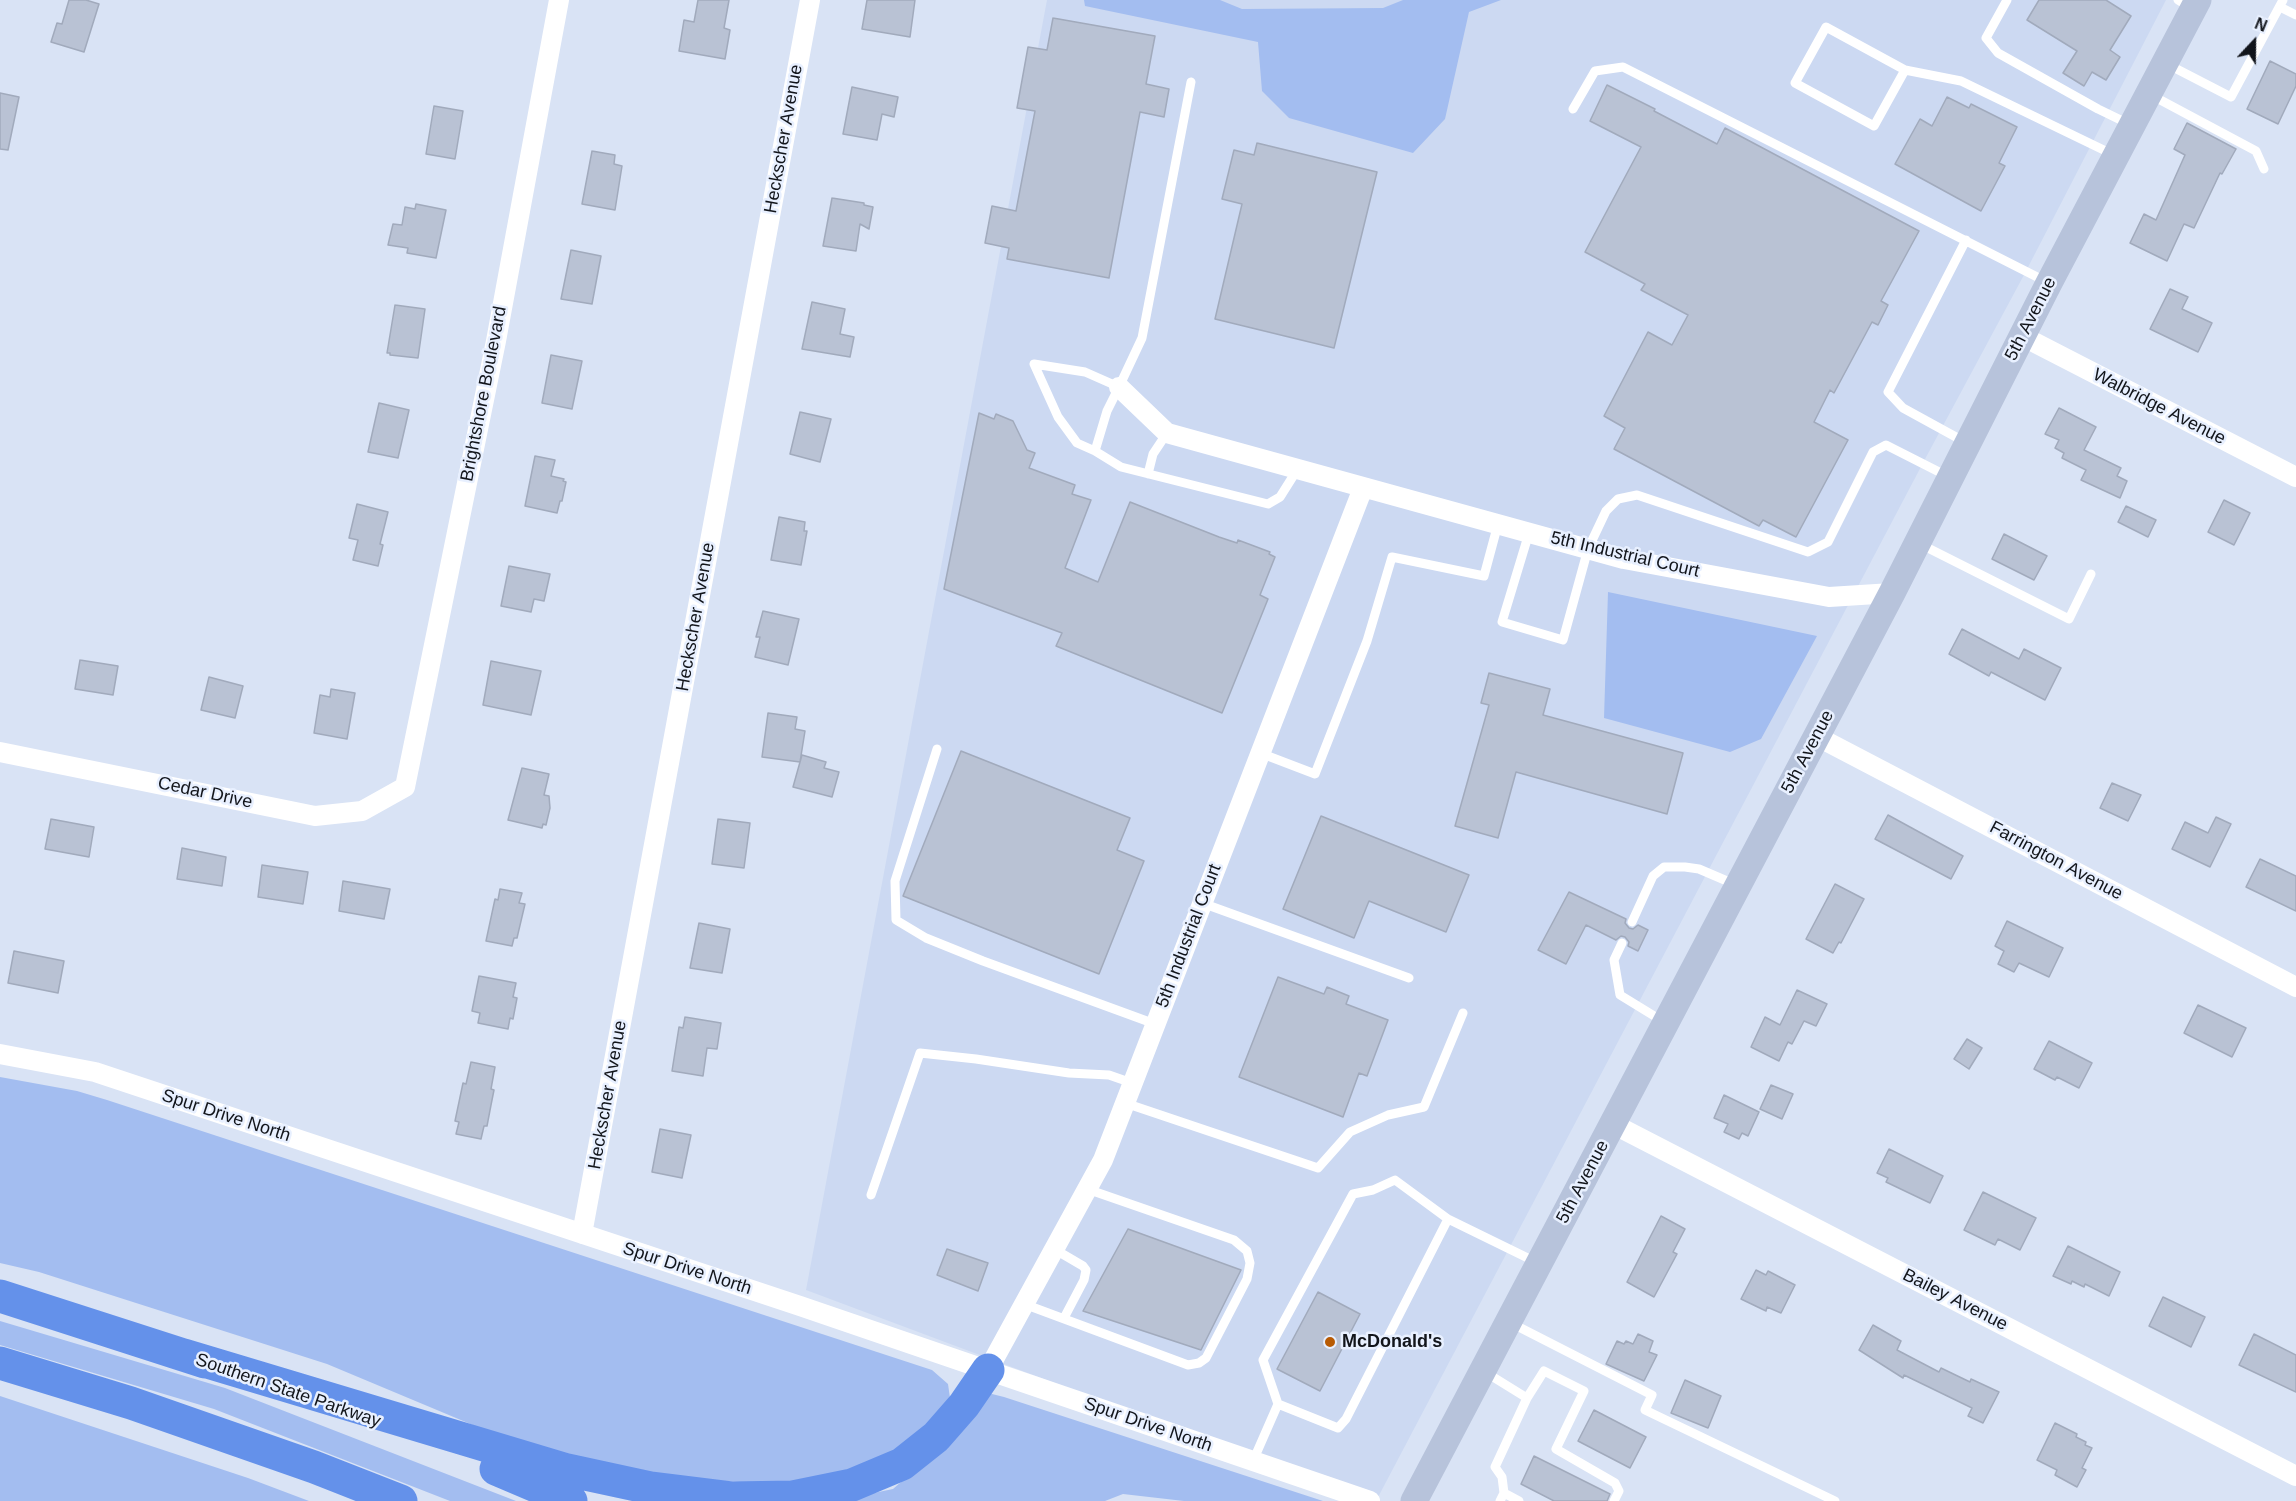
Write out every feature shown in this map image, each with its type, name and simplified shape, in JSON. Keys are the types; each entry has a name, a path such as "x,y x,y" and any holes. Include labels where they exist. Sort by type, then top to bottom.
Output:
{"highway":[{"name":"Southern State Parkway","path":"0,1296 355,1412 571,1501"},
{"path":"184,1355 567,1470 650,1488 731,1498 793,1497 852,1485 902,1464 936,1437 964,1405 988,1370"},
{"path":"0,1362 131,1403 314,1467 401,1501"},
{"path":"131,1403 349,1501"}],"main road":[{"name":"5th Avenue","path":"1414,1501 1892,593 2049,283 2165,63 2190,3"}],"street":[{"name":"Brightshore Boulevard","path":"405,787 496,341 559,0"},
{"name":"Heckscher Avenue","path":"582,1234 810,0"},
{"name":"Walbridge Avenue","path":"2022,336 2296,477"},
{"name":"5th Industrial Court","path":"1119,387 1167,433 1624,559 1829,597 1892,593"},
{"name":"5th Industrial Court","path":"988,1370 1102,1161 1363,488"},
{"name":"Farrington Avenue","path":"1816,736 2296,987"},
{"name":"Cedar Drive","path":"0,752 315,816 362,811 405,787"},
{"name":"Spur Drive North","path":"0,1054 95,1072 988,1370 1370,1501"},
{"name":"Bailey Avenue","path":"1613,1124 2296,1476"}],"lane":[{"path":"2007,0 1986,38 1998,53 2132,126"},
{"path":"2165,63 2231,97 2281,3 2296,15"},
{"path":"1905,70 1874,126 1795,83 1826,27 1905,70 1961,81 2116,156"},
{"path":"1573,109 1595,71 1623,67 2049,283"},
{"path":"1095,451 1107,411 1142,338 1191,82"},
{"path":"2149,93 2256,151 2264,170"},
{"path":"1966,240 1888,392 1903,408 1967,443"},
{"path":"1119,387 1085,372 1034,364 1058,417 1077,443 1120,467 1268,504 1280,497 1297,470"},
{"path":"1148,474 1153,454 1167,433"},
{"path":"1528,533 1502,622 1563,640 1588,549 1606,510 1618,499 1637,495 1808,552 1828,542 1873,452 1886,445 1950,478"},
{"path":"1260,753 1315,774 1367,641 1392,557 1484,576 1498,524"},
{"path":"1917,543 2069,619 2091,574"},
{"path":"936,750 895,881 896,920 926,938 983,962 1155,1024"},
{"path":"1632,922 1653,876 1664,867 1699,869 1738,886"},
{"path":"1202,903 1408,978"},
{"path":"1622,943 1614,960 1620,995 1666,1023"},
{"path":"1125,1104 1318,1168 1350,1132 1388,1115 1424,1107 1463,1013"},
{"path":"871,1195 920,1053 1069,1073 1109,1075 1132,1083"},
{"path":"1253,1461 1278,1404 1263,1360 1353,1194 1372,1190 1395,1180 1448,1218 1540,1264"},
{"path":"1024,1304 1188,1365 1200,1364 1206,1358 1247,1279 1251,1263 1247,1251 1234,1240 1087,1189"},
{"path":"1278,1404 1338,1428 1346,1419 1448,1218"},
{"path":"1054,1249 1086,1270 1084,1280 1064,1318"},
{"path":"1509,1322 1652,1395 1645,1410 1835,1501"},
{"path":"1483,1371 1527,1398"},
{"path":"1519,1501 1502,1497 1502,1477 1495,1467 1527,1398 1544,1371 1584,1391 1556,1449 1614,1483 1619,1491 1614,1501"}],"shaded area":[{"path":"1047,0 2166,0 2025,273 1376,1501 1370,1501 806,1290"},
{"path":"1084,0 1220,0 1242,9 1383,8 1403,0 1501,0 1469,12 1445,119 1413,153 1289,118 1262,91 1258,42 1085,6"},
{"path":"1608,592 1817,636 1761,739 1730,752 1604,718"},
{"path":"0,1077 77,1091 107,1100 932,1370 948,1384 951,1405 874,1467 785,1485 648,1476 511,1441 327,1364 39,1272 0,1263"},
{"path":"0,1321 225,1388 516,1501 450,1501 214,1409 0,1345"},
{"path":"988,1393 1323,1501 1184,1501 1123,1494 1105,1501 835,1501 893,1489 933,1454"},
{"path":"0,1396 248,1478 309,1501 0,1501"}],"building":[{"path":"69,0 86,0 99,4 84,52 51,42 57,23 62,24"},
{"path":"698,0 729,0 724,28 730,30 725,59 679,51 684,20 694,22"},
{"path":"867,0 915,0 910,37 862,29"},
{"path":"2039,0 2106,0 2131,16 2110,50 2120,57 2106,80 2092,72 2084,86 2063,73 2077,51 2027,20"},
{"path":"1053,18 1155,36 1146,84 1169,89 1164,117 1140,112 1109,278 1007,259 1009,248 985,243 992,206 1016,211 1035,111 1017,108 1028,47 1047,50"},
{"path":"2270,61 2296,74 2296,86 2278,124 2247,109"},
{"path":"1607,85 1717,144 1725,128 1919,231 1881,301 1888,305 1878,325 1872,322 1834,393 1830,390 1814,422 1848,440 1796,537 1763,520 1759,526 1614,449 1625,428 1604,416 1648,332 1672,345 1688,315 1641,290 1645,284 1585,252 1641,147 1590,121"},
{"path":"852,87 898,97 894,117 882,114 877,140 843,134"},
{"path":"0,93 19,97 8,150 0,149"},
{"path":"1947,97 1969,108 1971,104 2017,127 1999,163 2005,166 1981,211 1895,164 1920,119 1932,126"},
{"path":"434,106 463,111 455,159 426,154"},
{"path":"2187,123 2236,149 2222,174 2220,173 2194,228 2184,224 2167,261 2130,243 2144,214 2156,220 2185,155 2174,149"},
{"path":"1257,143 1377,172 1334,348 1215,319 1242,204 1222,199 1234,150 1254,155"},
{"path":"592,151 615,155 614,164 622,166 615,210 582,204"},
{"path":"832,198 864,203 864,205 873,207 869,229 860,224 856,251 823,246"},
{"path":"416,204 446,210 436,258 407,253 408,248 388,245 393,224 402,225 405,207 415,209"},
{"path":"571,250 601,256 592,304 561,299"},
{"path":"2170,289 2188,297 2182,309 2212,323 2198,352 2150,329"},
{"path":"812,302 845,309 840,334 854,337 850,357 802,349"},
{"path":"395,305 425,309 418,358 387,353"},
{"path":"551,355 582,361 572,409 542,403"},
{"path":"379,403 409,410 398,458 368,452"},
{"path":"2059,408 2096,427 2084,450 2121,468 2117,476 2127,481 2120,498 2081,480 2086,470 2062,458 2064,453 2055,448 2059,440 2045,434"},
{"path":"800,412 831,419 820,462 790,454"},
{"path":"979,413 994,419 996,414 1013,421 1027,450 1035,453 1029,468 1075,485 1072,494 1091,500 1065,568 1098,582 1130,502 1219,537 1237,543 1238,540 1270,552 1269,554 1275,557 1260,595 1268,599 1222,713 1056,646 1062,633 944,589"},
{"path":"535,456 555,460 551,476 564,479 563,481 566,482 557,513 525,506"},
{"path":"2224,500 2250,513 2234,545 2208,532"},
{"path":"357,504 388,512 380,544 383,545 378,566 353,560 358,540 349,538"},
{"path":"2126,506 2156,520 2148,537 2118,522"},
{"path":"779,517 805,522 804,531 807,531 801,565 771,560"},
{"path":"2004,534 2047,556 2034,580 1992,559"},
{"path":"509,566 550,574 544,601 534,599 531,612 501,606"},
{"path":"763,611 799,619 788,665 755,657 760,637 756,637"},
{"path":"1962,629 2019,659 2024,649 2061,668 2045,700 1991,672 1989,676 1949,654"},
{"path":"80,660 118,666 113,695 75,689"},
{"path":"491,661 541,671 531,715 483,705"},
{"path":"1489,673 1550,689 1543,715 1683,753 1667,814 1516,772 1498,838 1455,826 1489,705 1481,703"},
{"path":"209,677 243,686 235,718 201,710"},
{"path":"331,689 355,693 347,739 314,733 320,695 330,697"},
{"path":"768,713 797,717 795,729 805,731 800,762 762,757"},
{"path":"961,751 1130,818 1117,850 1144,861 1099,974 903,896"},
{"path":"802,755 826,762 824,768 839,772 832,797 793,787"},
{"path":"522,768 549,774 544,795 549,796 550,808 546,825 543,824 542,828 508,820"},
{"path":"2112,783 2141,795 2128,821 2100,808"},
{"path":"1888,815 1963,856 1951,879 1875,839"},
{"path":"1321,816 1469,875 1446,932 1369,901 1354,938 1283,909"},
{"path":"2216,817 2231,824 2210,867 2172,849 2185,822 2208,833"},
{"path":"51,819 94,827 89,857 45,849"},
{"path":"718,819 750,823 744,868 712,864"},
{"path":"182,848 226,857 222,886 177,879"},
{"path":"2260,859 2296,876 2296,911 2246,887"},
{"path":"262,865 308,872 303,904 258,897"},
{"path":"343,881 390,889 384,919 339,911"},
{"path":"1835,884 1864,899 1841,943 1839,942 1833,953 1806,939"},
{"path":"500,889 522,893 519,903 525,904 517,938 514,938 512,946 486,941 495,899 498,900"},
{"path":"1569,892 1626,919 1625,923 1629,928 1633,929 1638,925 1648,930 1638,951 1628,946 1629,942 1625,937 1621,936 1616,940 1586,925 1566,964 1538,950"},
{"path":"2007,921 2063,948 2049,977 2019,963 2014,972 1998,964 2004,951 1995,946"},
{"path":"699,923 730,929 722,973 690,968"},
{"path":"14,951 64,961 58,993 8,983"},
{"path":"479,976 516,983 513,997 517,998 513,1019 510,1018 508,1029 478,1023 480,1013 472,1011"},
{"path":"1278,977 1324,994 1327,987 1349,996 1346,1004 1388,1020 1367,1076 1359,1073 1343,1117 1239,1077"},
{"path":"1797,990 1827,1004 1816,1026 1804,1021 1792,1044 1788,1042 1779,1061 1751,1047 1765,1017 1780,1025"},
{"path":"2198,1005 2246,1028 2232,1057 2184,1033"},
{"path":"685,1017 721,1023 717,1049 707,1048 703,1076 672,1071 679,1027 683,1028"},
{"path":"1967,1039 1982,1048 1969,1069 1954,1059"},
{"path":"2049,1041 2092,1063 2079,1088 2057,1077 2055,1080 2034,1069"},
{"path":"471,1062 495,1067 491,1089 494,1090 487,1126 484,1126 481,1139 456,1134 459,1122 455,1121 463,1083 466,1084"},
{"path":"1771,1085 1793,1094 1782,1119 1760,1109"},
{"path":"1724,1095 1759,1112 1748,1136 1742,1133 1739,1139 1724,1132 1728,1124 1714,1118"},
{"path":"660,1129 691,1135 682,1178 652,1172"},
{"path":"1889,1149 1943,1176 1930,1203 1886,1182 1888,1178 1877,1173"},
{"path":"1983,1192 2036,1218 2020,1250 1998,1239 1995,1245 1964,1230"},
{"path":"1661,1216 1685,1229 1673,1252 1677,1254 1654,1297 1627,1282"},
{"path":"1128,1229 1241,1270 1201,1350 1083,1311"},
{"path":"2068,1246 2120,1272 2109,1296 2085,1284 2084,1287 2072,1281 2071,1284 2053,1276"},
{"path":"947,1249 988,1263 978,1291 937,1275"},
{"path":"1756,1270 1766,1275 1768,1271 1795,1285 1781,1313 1767,1307 1766,1311 1741,1299"},
{"path":"1318,1292 1360,1314 1320,1391 1277,1369"},
{"path":"2163,1297 2205,1317 2191,1347 2149,1326"},
{"path":"1873,1325 1901,1341 1897,1350 1939,1372 1941,1368 1970,1382 1971,1379 1999,1392 1983,1423 1968,1416 1972,1408 1904,1375 1903,1378 1859,1350"},
{"path":"1638,1334 1653,1341 1649,1352 1657,1355 1644,1381 1606,1364 1617,1341 1633,1344"},
{"path":"2254,1334 2296,1355 2296,1392 2239,1365"},
{"path":"1685,1380 1721,1396 1708,1428 1671,1413"},
{"path":"1594,1410 1646,1437 1630,1468 1578,1441"},
{"path":"2055,1423 2077,1434 2076,1437 2092,1448 2082,1468 2086,1470 2077,1487 2055,1475 2057,1470 2037,1460"},
{"path":"1534,1456 1610,1494 1607,1501 1554,1501 1521,1484"}],"place":[{"name":"McDonald's","path":"1330,1342"}]}
